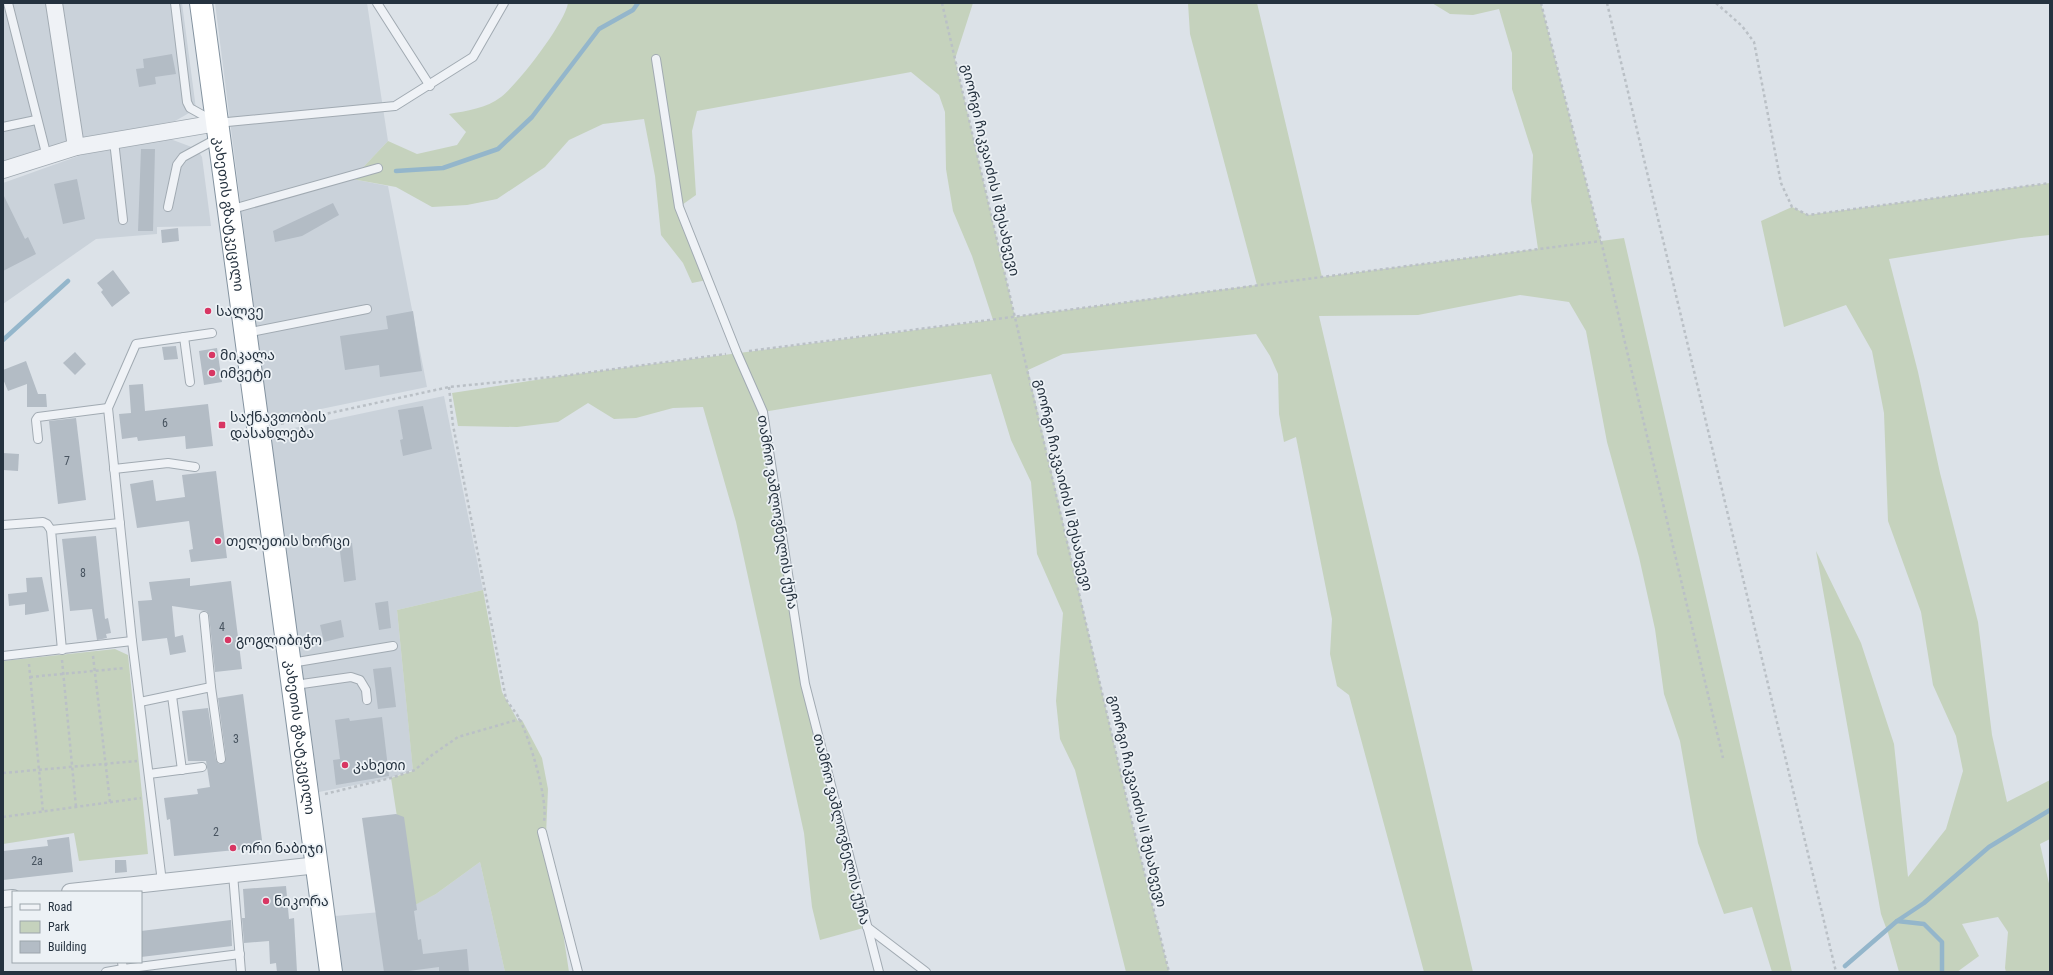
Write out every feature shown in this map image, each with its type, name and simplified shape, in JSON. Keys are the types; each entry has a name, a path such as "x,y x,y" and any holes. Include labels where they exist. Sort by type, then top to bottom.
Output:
{"highway":[{"name":"კახეთის გზატკეცილი","path":"204,4 228,210 332,972"}],"street":[{"path":"54,3 76,147"},
{"path":"3,170 76,147 114,141 218,130"},
{"path":"93,891 116,890 162,882 318,865"}],"lane":[{"path":"8,3 36,120 47,157"},
{"path":"175,3 187,102 190,108 218,130"},
{"path":"377,3 430,86"},
{"path":"168,207 177,166 183,157 218,130 395,106 430,86 473,57 504,3"},
{"name":"თამრო ვაშლოვნელის ქუჩა","path":"656,59 678,207 737,353 763,412 805,684 879,972"},
{"path":"3,127 36,120"},
{"path":"114,141 123,220"},
{"path":"228,210 378,168"},
{"path":"245,334 366,309"},
{"path":"162,882 132,641 108,408 136,344 212,333"},
{"path":"184,337 190,382"},
{"path":"38,439 36,420 38,417 108,408"},
{"path":"114,469 168,463 195,467"},
{"path":"3,525 43,522 47,524 51,530 61,650"},
{"path":"51,530 120,523"},
{"path":"204,616 211,687 221,759"},
{"path":"3,656 132,641"},
{"path":"291,663 393,646"},
{"path":"294,685 351,677 360,680 366,690 367,700"},
{"path":"140,702 211,687"},
{"path":"172,696 182,770"},
{"path":"148,774 202,767"},
{"path":"542,832 578,972"},
{"path":"233,874 241,972"},
{"path":"867,927 926,972"},
{"path":"106,972 122,966 240,954"}],"path":[{"name":"გიორგი ჩიკვაიძის II შესახვევი","path":"942,3 1133,826 1169,972"},
{"path":"1541,3 1601,241 1724,758"},
{"path":"1607,3 1836,972"},
{"path":"1716,3 1742,26 1754,42 1781,183 1792,207 1808,215 2050,183"},
{"path":"258,429 449,387 562,376 1601,241"},
{"path":"449,387 453,425 506,699 520,719 542,790 545,819 542,832"},
{"path":"92,646 110,802"},
{"path":"61,650 76,807"},
{"path":"28,654 43,812"},
{"path":"30,677 135,667"},
{"path":"309,796 391,778 415,770 432,755 458,737 520,719"},
{"path":"3,773 147,760"},
{"path":"3,817 152,797"}],"shaded area":[{"path":"3,3 182,3 196,109 175,121 82,139 3,163"},
{"path":"215,3 367,3 388,141 352,179 388,186 427,387 268,420"},
{"path":"165,137 197,149 202,157 211,226 157,227 157,234 96,239 3,304 3,183 84,154"},
{"path":"444,396 483,590 397,610 413,770 386,779 319,792 270,433"},
{"path":"480,862 505,972 343,972 335,916 404,910 436,894"}],"green space":[{"path":"568,3 973,3 955,59 1015,317 1257,285 1190,34 1188,3 1257,3 1322,277 1538,249 1531,201 1533,155 1512,89 1512,53 1499,9 1473,15 1450,14 1432,3 1541,3 1601,241 1624,238 1792,972 1772,972 1752,907 1724,914 1698,843 1680,741 1664,694 1655,629 1639,557 1607,442 1586,331 1569,302 1520,295 1418,315 1319,316 1473,972 1424,972 1349,695 1337,686 1330,654 1332,619 1296,437 1284,442 1279,414 1278,374 1270,356 1256,334 1063,354 1028,370 1133,826 1169,972 1126,972 1075,770 1060,739 1056,701 1063,613 1037,554 1031,482 1011,440 991,374 763,412 805,684 867,927 820,940 812,907 804,833 736,522 703,407 673,408 636,418 614,419 588,403 558,422 517,427 458,426 452,393 562,376 993,320 972,256 953,211 946,169 945,112 939,95 911,72 697,111 692,131 696,195 679,207 707,280 692,283 683,263 661,235 655,176 644,119 603,124 569,140 545,167 497,199 467,205 432,207 396,187 352,179 388,141 417,154 457,145 466,132 449,114 462,112 489,104 509,90 540,53 559,24"},
{"path":"2050,183 2050,235 2021,238 1889,259 1918,372 1940,473 1978,622 1992,735 2007,802 2050,780 2050,839 2040,844 2050,888 2050,972 2006,972 2008,932 1998,917 1962,924 1979,956 1957,972 1899,972 1881,914 1816,551 1861,643 1894,744 1908,877 1946,829 1963,771 1956,736 1933,685 1921,612 1888,521 1884,413 1872,351 1846,305 1784,327 1761,221 1792,207 1808,215"},
{"path":"483,590 502,692 518,721 522,720 542,758 548,789 545,858 560,913 569,972 505,972 480,862 436,894 411,907 391,778 413,771 397,610"},
{"path":"115,649 128,655 148,854 79,861 74,833 3,844 3,661"}],"building":[{"path":"172,54 176,74 155,77 156,84 139,87 136,69 144,68 143,59"},
{"path":"141,149 155,149 153,231 138,231"},
{"path":"77,179 85,219 63,224 54,184"},
{"path":"3,194 25,239 28,237 36,254 3,271"},
{"path":"333,203 339,215 302,236 275,242 273,231"},
{"path":"178,228 179,241 162,243 161,230"},
{"path":"113,270 130,293 112,307 101,292 103,290 97,283"},
{"path":"413,311 422,371 380,377 379,365 345,370 340,336 388,329 386,316"},
{"path":"176,346 178,359 164,360 162,347"},
{"path":"217,348 222,382 204,385 199,351"},
{"path":"75,352 86,364 75,375 63,363"},
{"path":"26,361 38,394 46,394 47,407 27,407 27,384 8,391 3,379 3,370"},
{"path":"143,384 145,411 208,404 213,446 186,449 185,436 138,441 137,437 122,439 119,414 131,413 129,385"},
{"path":"423,406 432,449 403,456 400,440 403,439 398,410"},
{"path":"76,418 86,500 58,504 49,421"},
{"path":"3,453 19,454 18,471 3,470"},
{"path":"216,471 227,558 191,562 189,550 193,549 189,521 137,528 130,484 153,480 156,501 185,497 182,475"},
{"path":"96,536 105,619 108,618 111,633 106,634 107,638 97,640 92,609 70,611 62,539"},
{"path":"352,543 356,580 344,582 339,544"},
{"path":"42,577 49,611 25,615 25,604 9,606 8,594 27,592 26,578"},
{"path":"190,578 190,586 231,581 242,669 215,672 209,615 206,611 172,606 175,637 183,635 186,652 170,655 167,638 142,641 138,601 152,600 149,582"},
{"path":"388,601 391,628 379,630 375,603"},
{"path":"341,620 344,637 324,642 320,625"},
{"path":"391,667 396,707 378,709 373,669"},
{"path":"243,694 262,840 257,848 174,856 170,819 167,820 164,798 198,794 197,789 210,787 206,761 188,761 182,711 208,708 216,760 219,764 222,764 226,758 218,698"},
{"path":"382,717 389,776 336,785 333,760 340,759 335,720 349,718 350,721"},
{"path":"396,814 404,817 417,910 414,911 418,940 421,939 423,954 467,949 469,972 439,972 439,967 401,972 384,972 362,818"},
{"path":"69,837 73,872 3,880 3,851 48,846 47,840"},
{"path":"115,860 126,860 127,872 115,873"},
{"path":"286,886 289,919 294,918 297,972 277,972 276,963 270,964 269,941 244,943 242,918 245,918 243,889"},
{"path":"231,920 232,946 142,957 142,931"}],"waterway":[{"path":"396,171 443,168 498,149 532,117 599,29 633,10 638,3"},
{"path":"3,340 68,281"},
{"path":"1845,966 1897,921 1924,903 1989,847 2050,810"},
{"path":"1897,921 1924,924 1942,942 1942,972"}],"place":[{"name":"სალვე","path":"208,311"},
{"name":"მიკალა","path":"212,355"},
{"name":"იმვეტი","path":"212,373"},
{"name":"საქნავთობის დასახლება","path":"222,425"},
{"name":"თელეთის ხორცი","path":"218,541"},
{"name":"გოგლიბიჭო","path":"228,640"},
{"name":"კახეთი","path":"345,765"},
{"name":"ორი ნაბიჯი","path":"233,848"},
{"name":"ნიკორა","path":"266,901"}]}
